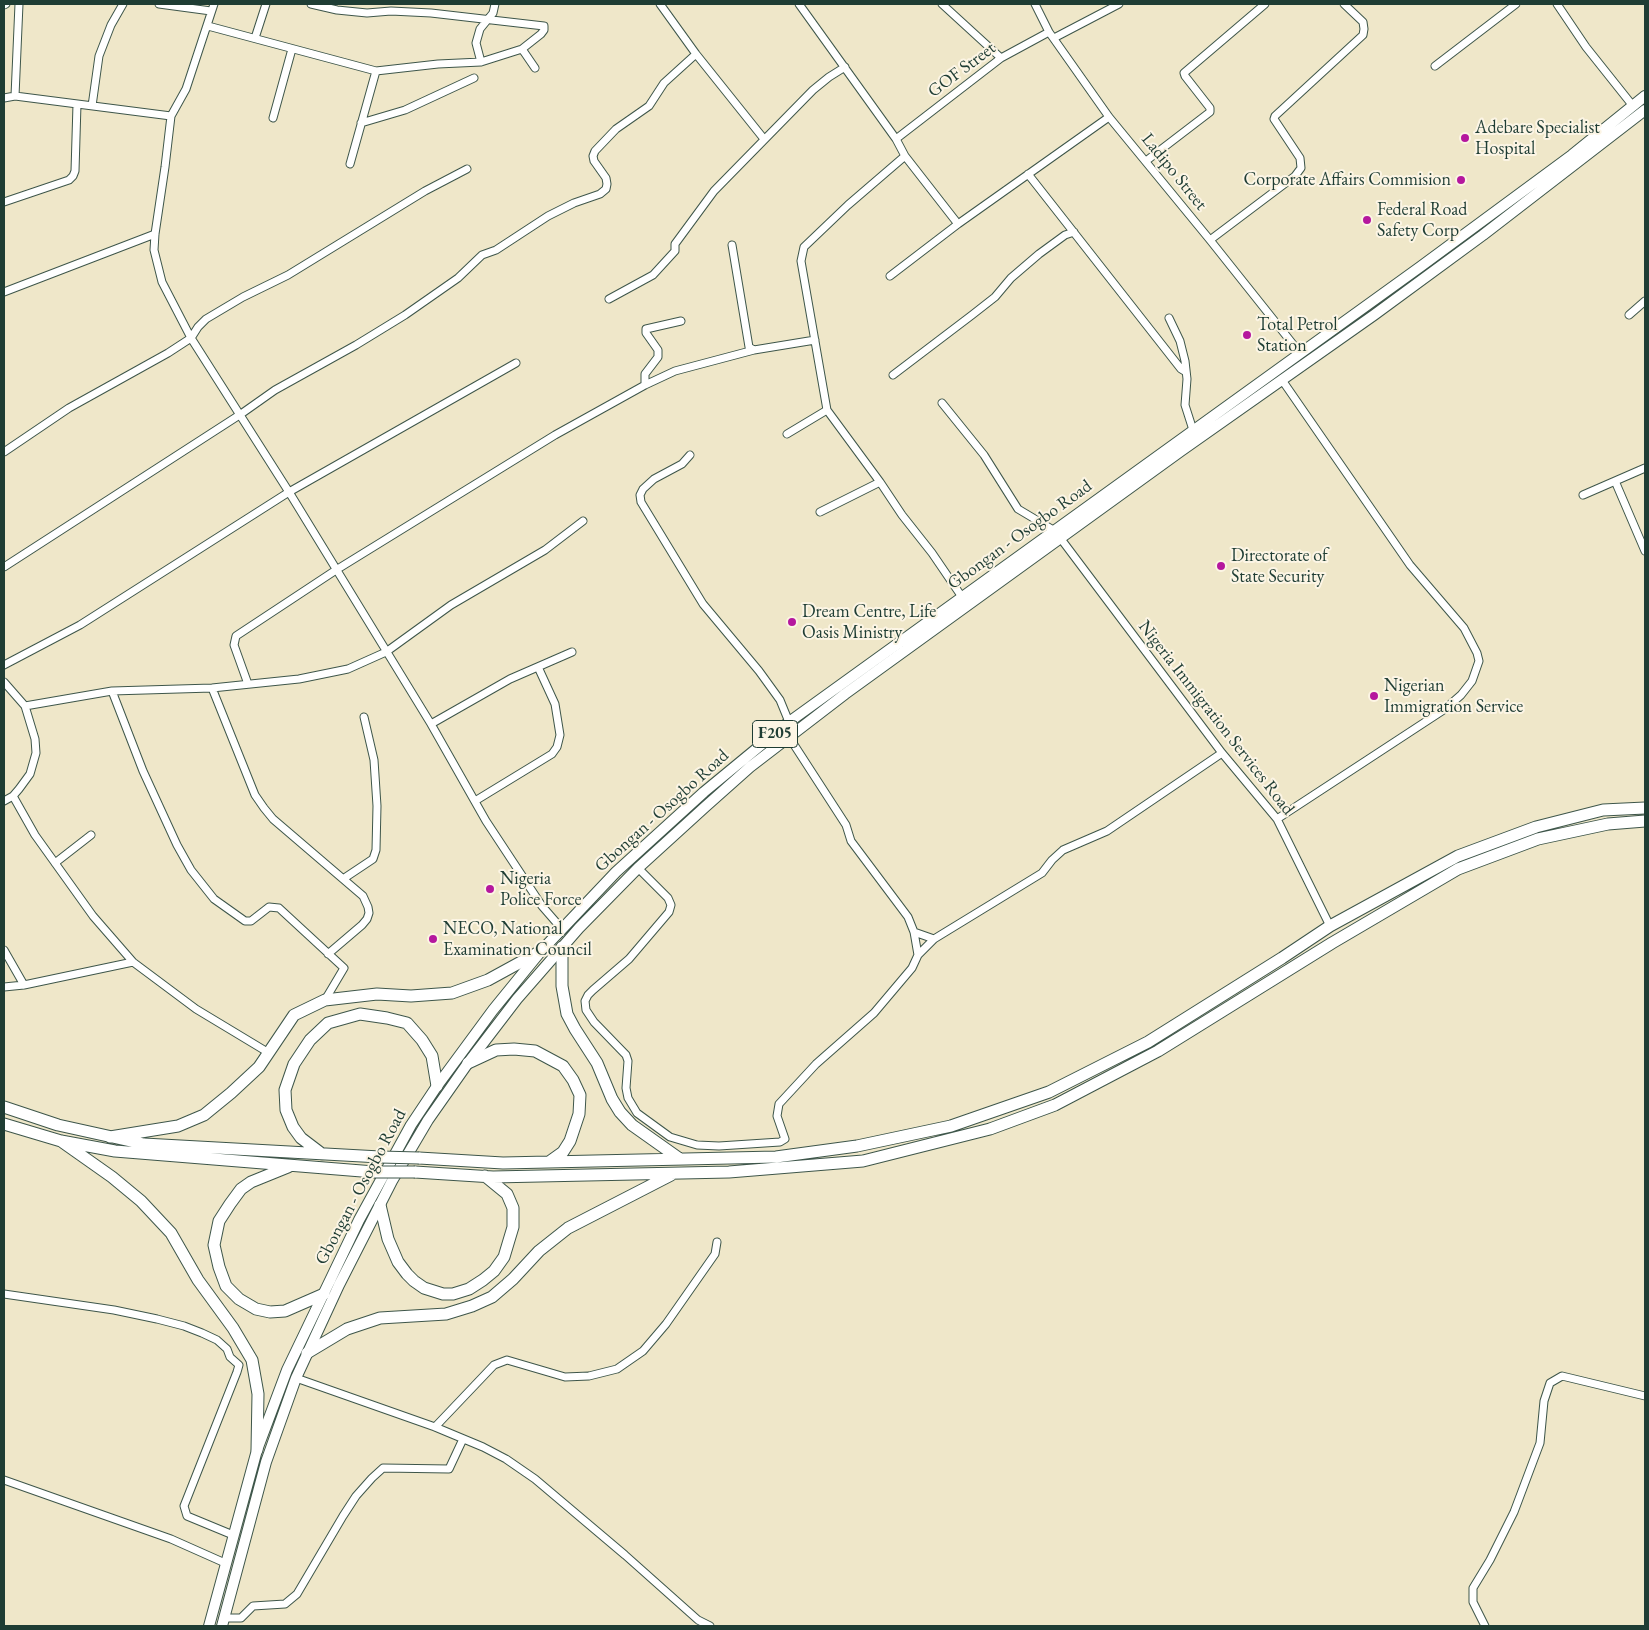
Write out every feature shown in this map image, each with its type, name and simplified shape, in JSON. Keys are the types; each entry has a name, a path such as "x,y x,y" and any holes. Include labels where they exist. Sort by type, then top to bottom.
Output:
{"highway":[{"path":"4,1107 58,1125 144,1144 502,1163 776,1157 857,1146 951,1126 1049,1092 1148,1042 1330,926 1458,856 1536,827 1603,810 1645,808"},
{"path":"4,1124 61,1141 136,1154 374,1172 485,1176 730,1172 863,1161 999,1125 1055,1105 1158,1051 1332,943 1458,869 1538,839 1608,824 1645,821"},
{"path":"562,947 562,986 567,1014 574,1029 597,1063 612,1099 620,1112 632,1125 680,1159"},
{"path":"110,1137 178,1126 204,1114 231,1093 259,1067 294,1015 325,1000 376,994 411,996 452,993 488,980 541,951"},
{"path":"322,1154 301,1138 293,1126 286,1110 285,1090 294,1064 310,1040 328,1023 360,1014 387,1018 407,1024 422,1040 432,1056 438,1086"},
{"path":"468,1063 496,1050 514,1049 535,1051 563,1066 573,1080 580,1096 579,1114 570,1141 563,1152 549,1162"},
{"path":"61,1141 112,1177 147,1207 171,1233 198,1280 233,1328 252,1360 258,1394 257,1450"},
{"path":"292,1166 265,1176 241,1189 219,1222 214,1245 219,1267 226,1286 240,1299 256,1309 270,1312 285,1311 324,1294"},
{"path":"307,1354 347,1329 380,1318 446,1314 472,1306 492,1297 513,1279 539,1251 568,1228 674,1173"},
{"path":"380,1205 388,1239 398,1262 410,1278 424,1288 443,1294 453,1294 468,1289 494,1272 504,1257 513,1227 513,1208 507,1194 485,1176"}],"main road":[{"name":"Gbongan - Osogbo Road","path":"223,1622 249,1519 266,1462 296,1378 339,1285 401,1164 428,1120 468,1063 517,999 562,947 638,868 744,773 789,737 1058,535 1193,430 1556,166 1645,96"},
{"name":"Gbongan - Osogbo Road","path":"209,1626 257,1450 287,1370 358,1220 411,1125 494,1010 541,951 623,866 704,792 789,722 962,598 1058,535 1282,380 1483,235 1645,110"}],"street":[{"path":"15,96 19,4"},
{"path":"92,106 99,56 111,26 123,4"},
{"path":"159,4 212,7 208,26 186,89 171,116 166,167 154,234 154,250 162,282 191,338 241,414 431,724 486,822 542,906 562,929"},
{"path":"255,38 266,4"},
{"path":"208,26 376,71 438,64 481,62 522,49 544,30 544,26 487,19 431,13 359,12 336,10 311,4"},
{"path":"481,62 476,43 480,29 493,13 495,4"},
{"path":"660,4 696,54 764,139"},
{"path":"799,4 896,139 905,156 958,224"},
{"path":"942,4 1001,58"},
{"name":"Ladipo Street","path":"1035,4 1052,35 1109,117 1300,353"},
{"name":"GOF Street","path":"896,139 1001,58 1119,4"},
{"path":"1146,161 1210,112 1210,108 1184,73 1265,4"},
{"path":"1210,240 1295,176 1301,168 1300,158 1274,119 1363,35 1362,22 1344,4"},
{"path":"1435,66 1516,4"},
{"path":"1557,4 1586,47 1633,106"},
{"path":"273,118 292,49"},
{"path":"522,49 535,68"},
{"path":"4,567 241,414 275,390 405,315 458,278 482,255 496,250 542,220 574,204 594,197 606,189 606,178 592,156 595,151 616,129 649,106 664,82 696,54"},
{"path":"609,299 653,275 675,251 675,244 714,191 813,90 845,67"},
{"path":"350,164 376,71"},
{"path":"361,123 405,110 474,78"},
{"path":"4,98 15,96 171,116"},
{"path":"4,202 69,180 73,176 76,171 77,104"},
{"path":"890,276 958,224 1109,117"},
{"path":"905,156 848,205 804,247 801,253 801,261 827,410 902,515 932,553 962,598"},
{"path":"4,452 69,408 168,353 191,338 206,319 288,275 425,191 467,169"},
{"path":"1028,174 1181,369 1186,372"},
{"path":"893,375 994,297 1011,278 1039,254 1065,235 1074,232"},
{"path":"4,292 154,234"},
{"path":"732,245 749,347 754,350"},
{"path":"1629,315 1645,301"},
{"path":"1169,318 1186,361 1185,405 1193,430"},
{"path":"645,385 645,374 658,357 658,350 646,333 646,329 681,320"},
{"path":"248,684 234,644 236,636 336,570 555,435 645,385 675,371 754,350 814,340"},
{"path":"4,665 80,625 289,492 516,363"},
{"path":"1278,819 1445,709 1461,695 1472,681 1479,660 1478,653 1464,628 1410,564 1282,380"},
{"path":"942,403 984,455 1018,508 1058,535"},
{"path":"787,434 827,410"},
{"path":"690,455 682,464 654,480 643,489 640,495 641,502 703,604 770,686 780,700 789,722"},
{"path":"1583,495 1645,468"},
{"path":"1615,481 1645,551"},
{"path":"820,512 880,482"},
{"path":"25,706 112,691 212,688 298,679 348,670 386,652 451,605 545,550 583,521"},
{"name":"Nigeria Immigration Services Road","path":"1058,535 1222,753 1278,819 1330,926"},
{"path":"431,724 510,679 572,652"},
{"path":"475,801 552,754 557,747 560,736 555,704 538,667"},
{"path":"4,682 25,706 35,739 35,762 30,774 20,789 4,801"},
{"path":"212,688 255,795 264,808 273,820 363,896 369,913 367,919 328,954"},
{"path":"112,691 143,771 177,846 191,870 214,899 248,922 269,907 279,908 344,968 325,1000"},
{"path":"343,879 373,859 376,850 377,806 374,760 364,717"},
{"path":"789,737 846,825 851,841 908,917 914,932 918,955"},
{"path":"638,868 668,898 671,905 669,912 629,959 593,990 585,1002 586,1010 594,1022 626,1055 628,1060 626,1088 628,1098 638,1113 670,1137 697,1144 719,1146 780,1142 785,1139 777,1116 779,1104 816,1064 874,1013 912,968 918,955 934,939 1042,873 1052,860 1064,850 1107,831 1222,753"},
{"path":"12,796 35,835 93,916 133,962 196,1009 269,1053"},
{"path":"55,863 91,835"},
{"path":"914,932 934,939"},
{"path":"4,950 24,985"},
{"path":"4,987 24,985 133,962"},
{"path":"435,1427 494,1365 507,1360 565,1377 589,1376 617,1369 643,1351 666,1324 715,1254 717,1242"},
{"path":"4,1294 114,1310 157,1319 202,1333 217,1340 227,1348 230,1357 239,1365 184,1506 187,1516 233,1535"},
{"path":"1486,1626 1473,1602 1473,1588 1490,1560 1514,1512 1537,1451 1540,1443 1544,1400 1550,1383 1562,1376 1645,1396"},
{"path":"296,1378 435,1427 506,1459 535,1479 625,1554 698,1620 710,1626"},
{"path":"223,1622 241,1618 253,1606 285,1604 298,1594 356,1496 383,1468 449,1469 463,1439"},
{"path":"4,1480 171,1539 225,1563"}],"place":[{"name":"Adebare Specialist Hospital","path":"1465,138"},
{"name":"Corporate Affairs Commision","path":"1461,180"},
{"name":"Federal Road Safety Corp","path":"1367,220"},
{"name":"Total Petrol Station","path":"1247,335"},
{"name":"Directorate of State Security","path":"1221,566"},
{"name":"Dream Centre, Life Oasis Ministry","path":"792,622"},
{"name":"Nigerian Immigration Service","path":"1374,696"},
{"name":"Nigeria Police Force","path":"490,889"},
{"name":"NECO, National Examination Council","path":"433,939"}]}
